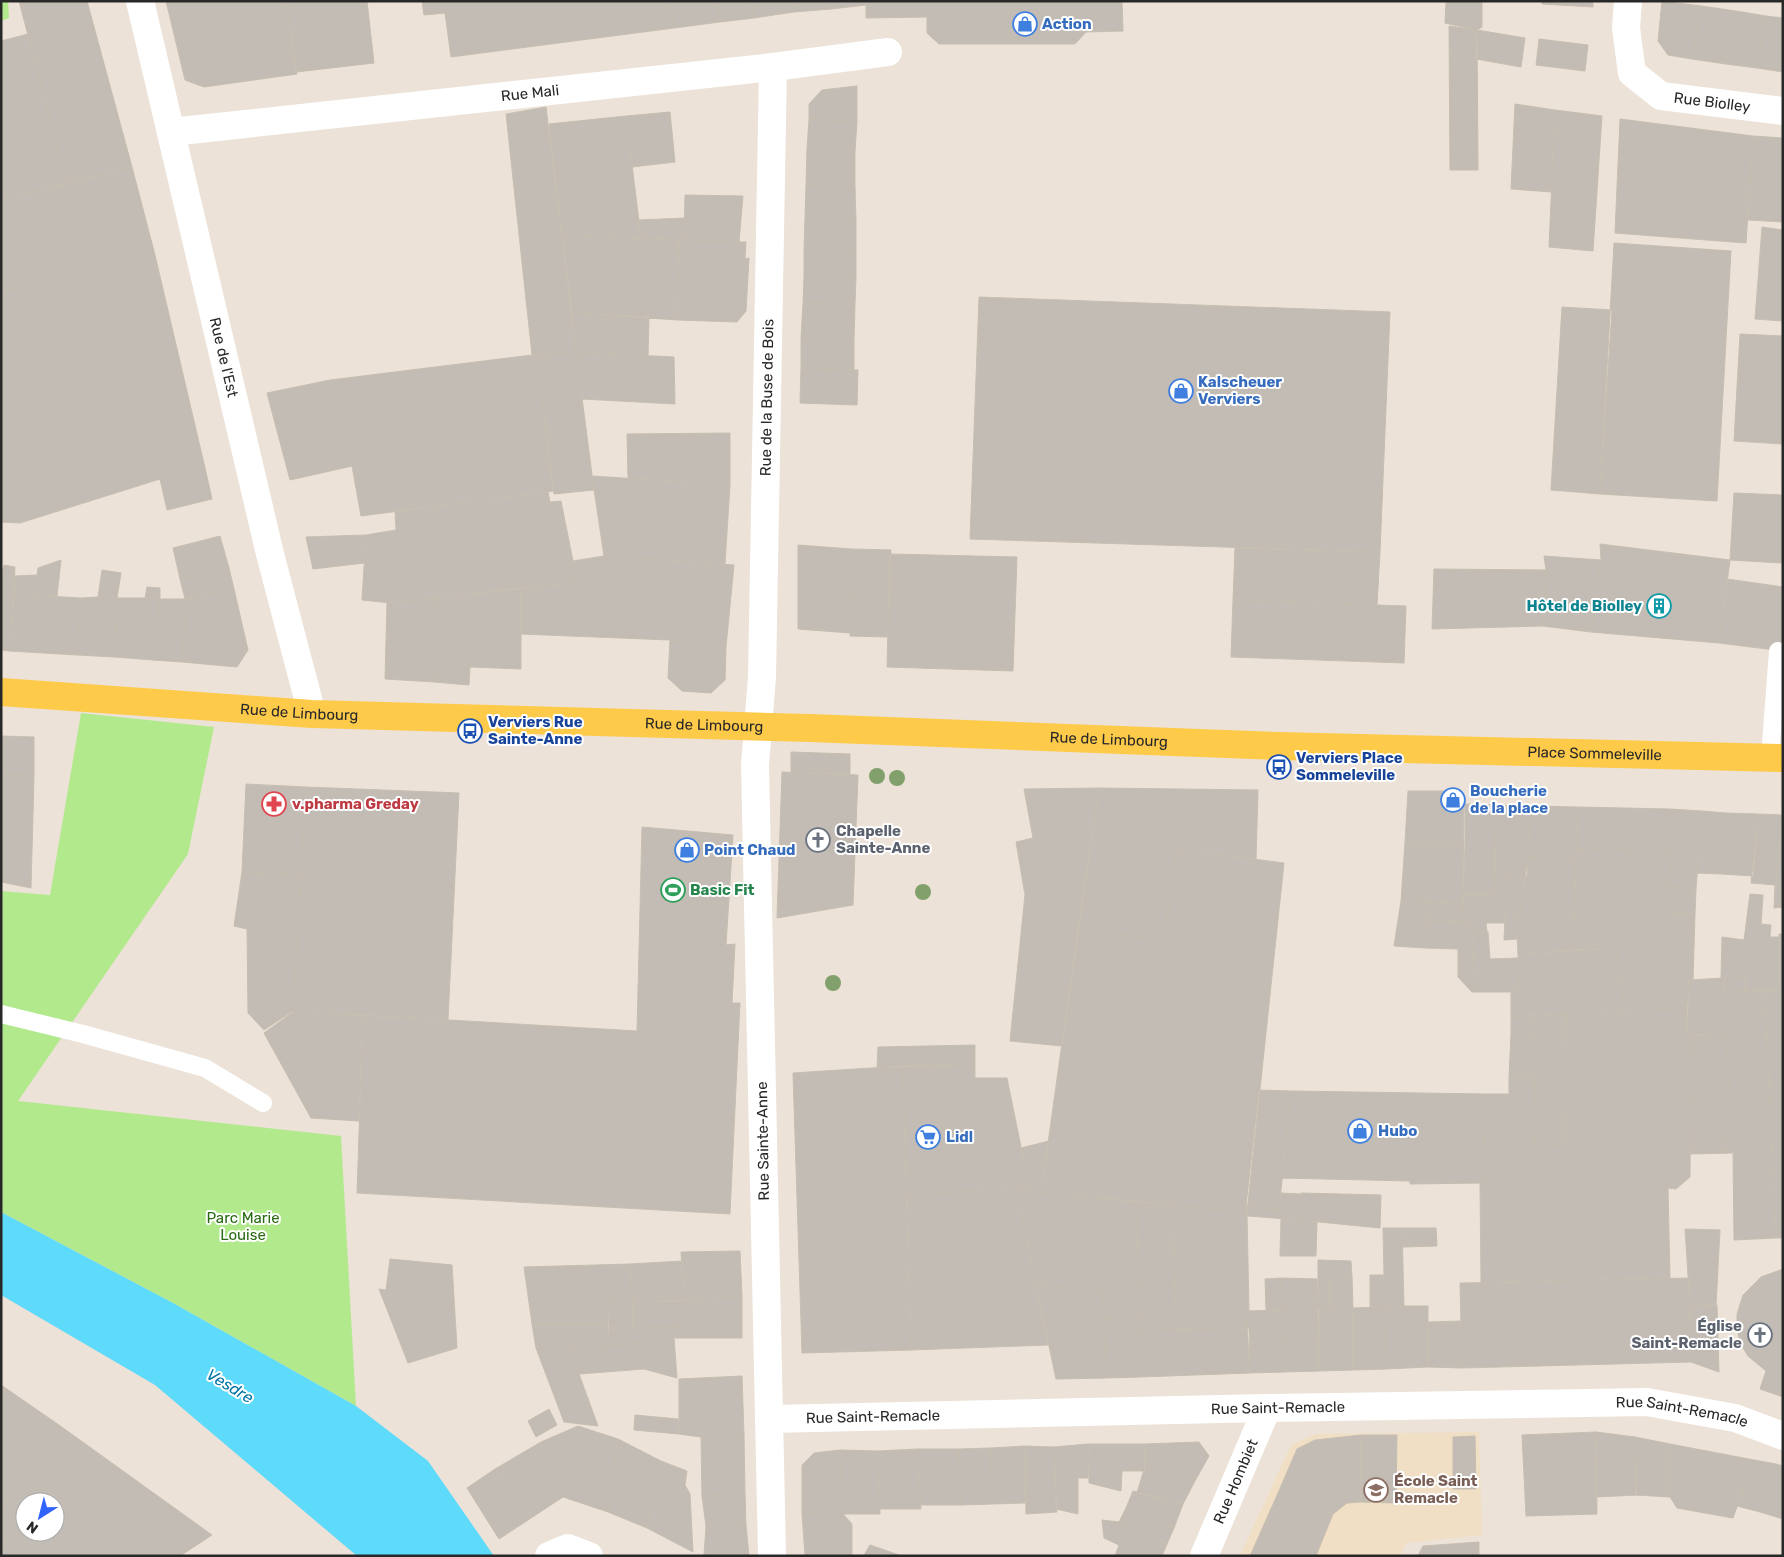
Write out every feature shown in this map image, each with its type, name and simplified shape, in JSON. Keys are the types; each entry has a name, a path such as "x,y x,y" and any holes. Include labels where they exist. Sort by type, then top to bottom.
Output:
{"main road":[{"name":"Rue de Limbourg","path":"1,692 312,714 1407,749"},
{"name":"Place Sommeleville","path":"1407,749 1776,758"}],"street":[{"name":"Rue de l'Est","path":"140,1 270,554 312,714"},
{"name":"Rue Biolley","path":"1628,1 1626,28 1632,73 1661,96 1783,111"},
{"name":"Rue Mali","path":"171,132 773,67 888,52"},
{"name":"Rue de la Buse de Bois","path":"759,727 773,67"},
{"name":"Rue Sainte-Anne","path":"759,727 755,766 772,1556"},
{"name":"Rue Saint-Remacle","path":"769,1419 1647,1402 1735,1418 1783,1436"},
{"name":"Rue Hombiet","path":"1204,1556 1268,1408"},
{"path":"548,1556 568,1548 589,1556"}],"lane":[{"path":"1776,758 1778,651"},
{"path":"1,1014 83,1034 205,1068 263,1103"}],"shaded area":[{"name":"École Saint Remacle","path":"1479,1432 1482,1535 1406,1543 1400,1556 1240,1556 1291,1445 1315,1434"}],"green space":[{"path":"1,1 8,1 9,18 1,21"},
{"name":"Parc Marie Louise","path":"81,713 214,727 188,854 18,1101 341,1136 356,1406 173,1303 1,1212 1,891 50,895"}],"water":[{"name":"Vesdre","path":"1,1212 173,1303 356,1406 428,1461 494,1556 357,1556 155,1385 1,1295"}],"building":[{"path":"19,1 87,1 132,167 67,184"},
{"path":"166,1 287,1 297,74 204,87 185,80"},
{"path":"287,1 367,1 374,63 296,72"},
{"path":"422,1 670,1 674,28 451,57 445,13 424,15"},
{"path":"670,1 718,1 720,22 674,28"},
{"path":"718,1 752,1 754,18 720,22"},
{"path":"752,1 793,1 794,12 754,18"},
{"path":"793,1 830,1 831,9 794,12"},
{"path":"830,1 866,1 866,5 831,9"},
{"name":"Action","path":"866,1 1122,1 1123,31 1086,32 1075,44 939,44 927,33 927,17 866,18"},
{"path":"1446,1 1482,1 1482,27 1477,30 1445,23"},
{"path":"1542,1 1593,1 1593,7 1542,4"},
{"path":"1662,1 1701,6 1692,59 1668,55 1658,41"},
{"path":"1701,6 1736,11 1726,64 1692,59"},
{"path":"1736,11 1766,16 1757,68 1726,64"},
{"path":"1766,16 1783,18 1783,72 1757,68"},
{"path":"1449,26 1477,30 1478,170 1450,170"},
{"path":"1477,30 1525,38 1521,67 1476,59"},
{"path":"28,34 67,184 1,200 1,41"},
{"path":"1539,39 1588,45 1585,71 1536,65"},
{"path":"857,86 857,122 809,119 809,104 822,90"},
{"path":"1515,104 1555,110 1551,192 1511,189"},
{"path":"546,107 576,352 532,355 506,114"},
{"path":"1555,110 1602,116 1593,251 1549,247"},
{"path":"670,112 675,162 632,167 626,116"},
{"path":"626,116 641,238 562,235 549,124"},
{"path":"809,119 857,122 855,151 807,149"},
{"path":"1620,119 1753,136 1746,243 1615,233"},
{"path":"1753,136 1783,138 1783,222 1748,220"},
{"path":"807,149 855,151 855,187 806,185"},
{"path":"132,167 155,255 1,292 1,200"},
{"path":"806,185 855,187 856,220 805,219"},
{"path":"685,195 743,196 739,242 684,240"},
{"path":"685,218 684,240 641,238 638,220"},
{"path":"805,219 856,220 856,252 804,250"},
{"path":"1762,227 1783,230 1783,321 1755,319"},
{"path":"562,235 679,240 678,320 572,313"},
{"path":"679,240 746,242 745,259 749,258 746,311 737,322 678,320"},
{"path":"1614,243 1731,251 1717,501 1600,494"},
{"path":"804,250 856,252 856,278 804,276"},
{"path":"155,255 205,468 160,479 20,523 1,522 1,292"},
{"path":"804,276 856,278 855,304 803,303"},
{"name":"Kalscheuer Verviers","path":"979,297 1390,312 1380,552 970,539"},
{"path":"803,303 855,304 854,340 801,339"},
{"path":"1562,307 1612,310 1600,494 1551,490"},
{"path":"572,313 649,317 648,356 576,352"},
{"path":"1740,334 1783,336 1783,444 1734,441"},
{"path":"801,339 854,340 854,370 801,368"},
{"path":"576,352 674,357 675,404 582,399"},
{"path":"576,352 594,490 554,494 537,355"},
{"path":"537,355 553,491 361,516 352,466 330,380"},
{"path":"801,368 858,370 857,405 800,403"},
{"path":"330,380 352,466 290,480 267,393"},
{"path":"730,433 730,485 628,478 627,434"},
{"path":"205,468 212,499 167,510 160,479"},
{"path":"592,476 730,485 725,564 604,556"},
{"path":"548,492 550,502 561,501 573,561 572,583 391,603 362,600 366,535 396,530 395,511"},
{"path":"1734,493 1783,495 1782,563 1730,560"},
{"path":"366,535 364,563 313,569 306,537"},
{"path":"220,536 229,568 180,579 173,548"},
{"name":"Hôtel de Biolley","path":"1600,544 1730,560 1719,643 1591,632 1601,560"},
{"path":"798,545 852,549 850,633 798,629"},
{"path":"1235,548 1380,552 1377,605 1233,600"},
{"path":"852,549 891,550 888,637 850,636"},
{"path":"890,554 1017,557 1013,671 887,667"},
{"path":"604,556 734,565 726,647 670,640 521,634 521,588 572,583 573,561"},
{"path":"1544,556 1601,560 1591,632 1543,626 1546,570"},
{"path":"61,560 57,596 14,594 15,576 37,575 38,568"},
{"path":"4,565 15,567 10,651 1,650 1,576"},
{"path":"229,568 234,589 185,599 180,579"},
{"path":"1434,569 1546,570 1543,626 1432,629"},
{"path":"102,570 121,573 117,598 98,597"},
{"path":"1727,579 1783,587 1783,651 1719,643"},
{"path":"147,587 160,588 160,598 145,598"},
{"path":"521,588 521,669 470,667 469,685 434,682 435,598"},
{"path":"234,589 248,650 237,667 182,662 187,599"},
{"path":"14,594 81,598 77,655 10,651"},
{"path":"81,598 117,598 115,657 77,655"},
{"path":"117,598 160,598 153,660 115,657"},
{"path":"435,598 434,682 385,679 387,603"},
{"path":"160,599 187,599 182,662 153,660"},
{"path":"1233,600 1406,606 1404,663 1231,657"},
{"path":"670,640 726,647 725,680 711,693 682,691 668,678"},
{"path":"1,736 34,737 34,776 1,774"},
{"path":"791,752 850,754 850,774 791,772"},
{"name":"Chapelle Sainte-Anne","path":"782,772 858,775 853,905 777,918"},
{"path":"1,774 34,776 31,888 1,882"},
{"path":"246,784 306,787 301,875 242,872"},
{"path":"306,787 459,793 448,1020 293,1012"},
{"path":"1099,788 1062,1046 1010,1041 1025,895 1016,842 1033,838 1024,789"},
{"path":"1099,788 1258,790 1256,859 1177,849 1164,940 1078,929"},
{"path":"1408,791 1437,791 1434,843 1405,843"},
{"path":"1437,791 1452,791 1465,808 1465,843 1434,843"},
{"path":"1464,804 1496,805 1494,895 1463,895"},
{"path":"1496,805 1530,806 1527,876 1495,874"},
{"path":"1530,806 1578,807 1576,859 1528,857"},
{"path":"1578,807 1670,809 1668,851 1576,849"},
{"path":"1670,809 1702,811 1696,889 1669,886 1673,851 1668,851"},
{"path":"1702,811 1725,813 1722,874 1697,873"},
{"path":"1725,813 1758,814 1753,876 1722,874"},
{"path":"1758,814 1782,815 1776,885 1751,883"},
{"path":"1782,815 1783,885 1776,885"},
{"path":"642,827 733,835 726,945 735,944 732,1003 740,1003 730,1214 357,1193 363,1015 637,1031"},
{"path":"1405,843 1465,843 1463,904 1401,901"},
{"path":"1177,849 1284,863 1247,1212 1041,1193 1078,929 1164,940"},
{"path":"1576,849 1673,851 1669,886 1670,914 1695,914 1693,980 1689,980 1687,1008 1624,1011 1622,982 1618,982 1617,948 1573,950"},
{"path":"1528,857 1576,859 1573,950 1518,954 1516,914 1520,914"},
{"path":"242,872 301,875 293,1011 264,1030 248,1013 247,929 234,926"},
{"path":"1495,874 1507,875 1505,923 1486,923 1487,932 1472,933 1471,923 1462,923 1463,895 1494,895"},
{"path":"1507,875 1525,876 1520,914 1516,914 1517,939 1504,940"},
{"path":"1775,885 1783,885 1783,907 1774,908"},
{"path":"1669,886 1696,889 1695,914 1670,914"},
{"path":"1750,894 1763,895 1761,924 1771,925 1770,937 1779,937 1779,981 1783,981 1783,991 1745,991 1745,977 1721,978 1722,937 1744,940"},
{"path":"1401,901 1428,902 1425,948 1394,946"},
{"path":"1428,902 1463,904 1462,923 1427,920"},
{"path":"1427,920 1471,923 1475,992 1472,992 1458,977 1458,949 1425,948"},
{"path":"1488,932 1490,959 1518,958 1519,989 1511,989 1511,992 1475,992 1472,933"},
{"path":"1779,934 1783,934 1783,981 1779,981"},
{"path":"1617,948 1618,982 1622,982 1624,1011 1511,1017 1511,989 1519,989 1518,954"},
{"path":"1745,977 1745,991 1724,992 1724,978"},
{"path":"1724,978 1724,992 1765,991 1776,1238 1734,1240 1733,1151 1721,1151 1720,1138 1732,1137 1726,1034 1687,1036 1689,980"},
{"path":"1765,991 1783,991 1783,1238 1776,1238"},
{"path":"1687,1008 1687,1036 1691,1035 1690,1177 1676,1189 1668,1188 1670,1278 1481,1283 1480,1184 1483,1183 1485,1094 1509,1094 1509,1077 1535,1077 1534,1144 1565,1145 1566,1014"},
{"path":"293,1012 363,1015 359,1121 311,1118 264,1033"},
{"path":"1566,1014 1565,1145 1534,1144 1535,1077 1509,1077 1511,1034 1536,1035 1536,1016"},
{"path":"1536,1016 1536,1035 1511,1034 1511,1017"},
{"path":"1726,1034 1732,1137 1720,1138 1721,1151 1733,1151 1732,1153 1690,1154 1691,1035"},
{"path":"975,1045 975,1064 877,1068 878,1047"},
{"path":"975,1064 975,1078 1007,1078 1029,1186 907,1196 903,1066"},
{"path":"903,1066 911,1350 802,1353 793,1073"},
{"path":"1259,1090 1291,1091 1279,1210 1246,1206"},
{"path":"1291,1091 1485,1094 1483,1183 1410,1184 1410,1181 1282,1178"},
{"path":"1049,1141 1041,1193 1030,1191 1021,1148"},
{"path":"1029,1186 1030,1191 1041,1193 1136,1201 1139,1318 1104,1319 1103,1291 1064,1292 1063,1287 1047,1288 1047,1285 1036,1285 1016,1187"},
{"path":"1016,1187 1048,1345 911,1350 907,1196"},
{"path":"1281,1193 1301,1194 1299,1220 1248,1216 1246,1206 1279,1210"},
{"path":"1301,1193 1381,1195 1380,1228 1299,1220"},
{"path":"1136,1201 1173,1205 1176,1329 1142,1330 1141,1318 1139,1318"},
{"path":"1173,1205 1247,1212 1249,1311 1246,1311 1247,1328 1176,1329"},
{"path":"1281,1218 1317,1222 1316,1256 1280,1256"},
{"path":"1383,1228 1402,1228 1404,1306 1370,1308 1370,1275 1384,1275"},
{"path":"1402,1228 1436,1228 1437,1246 1403,1247"},
{"path":"1685,1229 1720,1230 1716,1306 1690,1306"},
{"path":"740,1251 742,1296 684,1300 681,1252"},
{"path":"390,1259 452,1265 457,1348 408,1363 379,1289 386,1290"},
{"path":"1318,1260 1351,1261 1352,1277 1330,1278 1330,1309 1318,1309"},
{"path":"682,1261 684,1300 633,1302 630,1264"},
{"path":"630,1264 633,1302 608,1301 608,1324 532,1324 524,1267"},
{"name":"Église Saint-Remacle","path":"1783,1269 1783,1397 1760,1389 1766,1371 1748,1356 1740,1343 1737,1314 1743,1295 1761,1277"},
{"path":"1352,1277 1353,1308 1330,1309 1330,1278"},
{"path":"1281,1278 1282,1310 1266,1310 1265,1279"},
{"path":"1281,1278 1317,1279 1318,1309 1282,1310"},
{"path":"1689,1278 1691,1362 1462,1368 1460,1283"},
{"path":"1036,1285 1047,1285 1047,1288 1063,1287 1064,1292 1103,1291 1106,1378 1056,1379"},
{"path":"742,1296 742,1338 674,1338 679,1327 678,1301"},
{"path":"608,1301 633,1302 633,1328 609,1328"},
{"path":"678,1301 679,1327 633,1328 633,1302"},
{"path":"1717,1305 1719,1372 1691,1362 1690,1306"},
{"path":"1428,1306 1428,1367 1386,1369 1384,1307"},
{"path":"1384,1307 1386,1369 1353,1370 1353,1308"},
{"path":"1353,1308 1353,1370 1319,1371 1319,1309"},
{"path":"1318,1309 1319,1371 1284,1372 1282,1310"},
{"path":"1282,1310 1284,1372 1250,1373 1246,1311"},
{"path":"1141,1318 1142,1330 1139,1330 1140,1377 1106,1378 1104,1319"},
{"path":"1461,1321 1462,1368 1428,1367 1428,1322"},
{"path":"532,1324 608,1324 608,1346 536,1348"},
{"path":"679,1327 674,1338 608,1346 609,1328"},
{"path":"1249,1328 1250,1373 1140,1377 1139,1330"},
{"path":"674,1338 677,1378 644,1369 579,1374 570,1347 608,1346"},
{"path":"570,1347 598,1426 564,1422 536,1348"},
{"path":"742,1376 744,1435 701,1437 679,1434 679,1379"},
{"path":"1,1385 59,1425 1,1510"},
{"path":"549,1409 557,1425 536,1437 528,1421"},
{"path":"635,1415 678,1419 679,1434 634,1430"},
{"path":"59,1425 212,1535 180,1556 24,1556 1,1538 1,1510"},
{"path":"578,1426 618,1439 608,1512 563,1497 541,1442"},
{"path":"1596,1432 1597,1514 1526,1516 1522,1435"},
{"path":"1596,1432 1635,1437 1637,1495 1596,1497"},
{"path":"744,1435 745,1493 702,1496 701,1437"},
{"path":"1361,1435 1397,1435 1396,1503 1361,1502"},
{"path":"1361,1435 1361,1502 1347,1503 1333,1514 1278,1493 1297,1449 1315,1440"},
{"path":"1475,1436 1476,1489 1453,1489 1453,1437"},
{"path":"1635,1437 1670,1444 1670,1497 1636,1495"},
{"path":"618,1439 661,1461 647,1528 608,1512"},
{"path":"541,1442 563,1497 525,1522 495,1469"},
{"path":"1199,1442 1209,1456 1196,1479 1145,1466 1145,1444"},
{"path":"1088,1444 1088,1478 1078,1478 1078,1514 1056,1509 1054,1447"},
{"path":"1088,1444 1145,1444 1145,1471 1122,1471 1121,1491 1089,1483"},
{"path":"1670,1444 1754,1460 1733,1518 1677,1508 1670,1497"},
{"path":"1025,1446 1025,1503 992,1504 991,1448"},
{"path":"1025,1446 1054,1447 1057,1512 1026,1514"},
{"path":"991,1448 992,1504 961,1505 959,1449"},
{"path":"917,1449 921,1509 880,1509 878,1451"},
{"path":"917,1449 959,1449 961,1505 921,1505"},
{"path":"840,1450 843,1514 802,1513 802,1465 814,1453"},
{"path":"840,1450 878,1451 880,1514 843,1514"},
{"path":"1754,1460 1776,1464 1760,1512 1737,1506"},
{"path":"661,1461 687,1471 685,1485 690,1494 693,1552 647,1528"},
{"path":"1776,1464 1783,1466 1783,1519 1760,1512"},
{"path":"1145,1466 1196,1479 1183,1504 1137,1493"},
{"path":"495,1469 525,1522 499,1539 467,1488"},
{"path":"1133,1491 1183,1504 1174,1528 1126,1508"},
{"path":"745,1493 746,1525 706,1526 702,1496"},
{"path":"1278,1493 1333,1514 1316,1556 1250,1556"},
{"path":"1126,1508 1174,1528 1167,1544 1119,1522"},
{"path":"802,1513 843,1514 852,1524 852,1556 805,1556"},
{"path":"1102,1520 1119,1522 1167,1544 1162,1556 1115,1556 1119,1545 1104,1538"},
{"path":"746,1525 749,1556 704,1555 706,1526"},
{"path":"1,1538 24,1556 1,1556"},
{"path":"1479,1542 1479,1556 1418,1556 1423,1546"},
{"path":"870,1545 902,1556 861,1556 864,1555"}],"place":[{"name":"Action","path":"1025,24"},
{"name":"Kalscheuer Verviers","path":"1181,391"},
{"name":"Hôtel de Biolley","path":"1659,606"},
{"name":"Verviers Rue Sainte-Anne","path":"470,731"},
{"name":"Verviers Place Sommeleville","path":"1279,767"},
{"name":"Boucherie de la place","path":"1453,800"},
{"name":"v.pharma Greday","path":"274,804"},
{"name":"Chapelle Sainte-Anne","path":"818,840"},
{"name":"Point Chaud","path":"687,850"},
{"name":"Basic Fit","path":"673,890"},
{"name":"Hubo","path":"1360,1131"},
{"name":"Lidl","path":"928,1137"},
{"name":"Église Saint-Remacle","path":"1760,1335"},
{"name":"École Saint Remacle","path":"1376,1490"}]}
